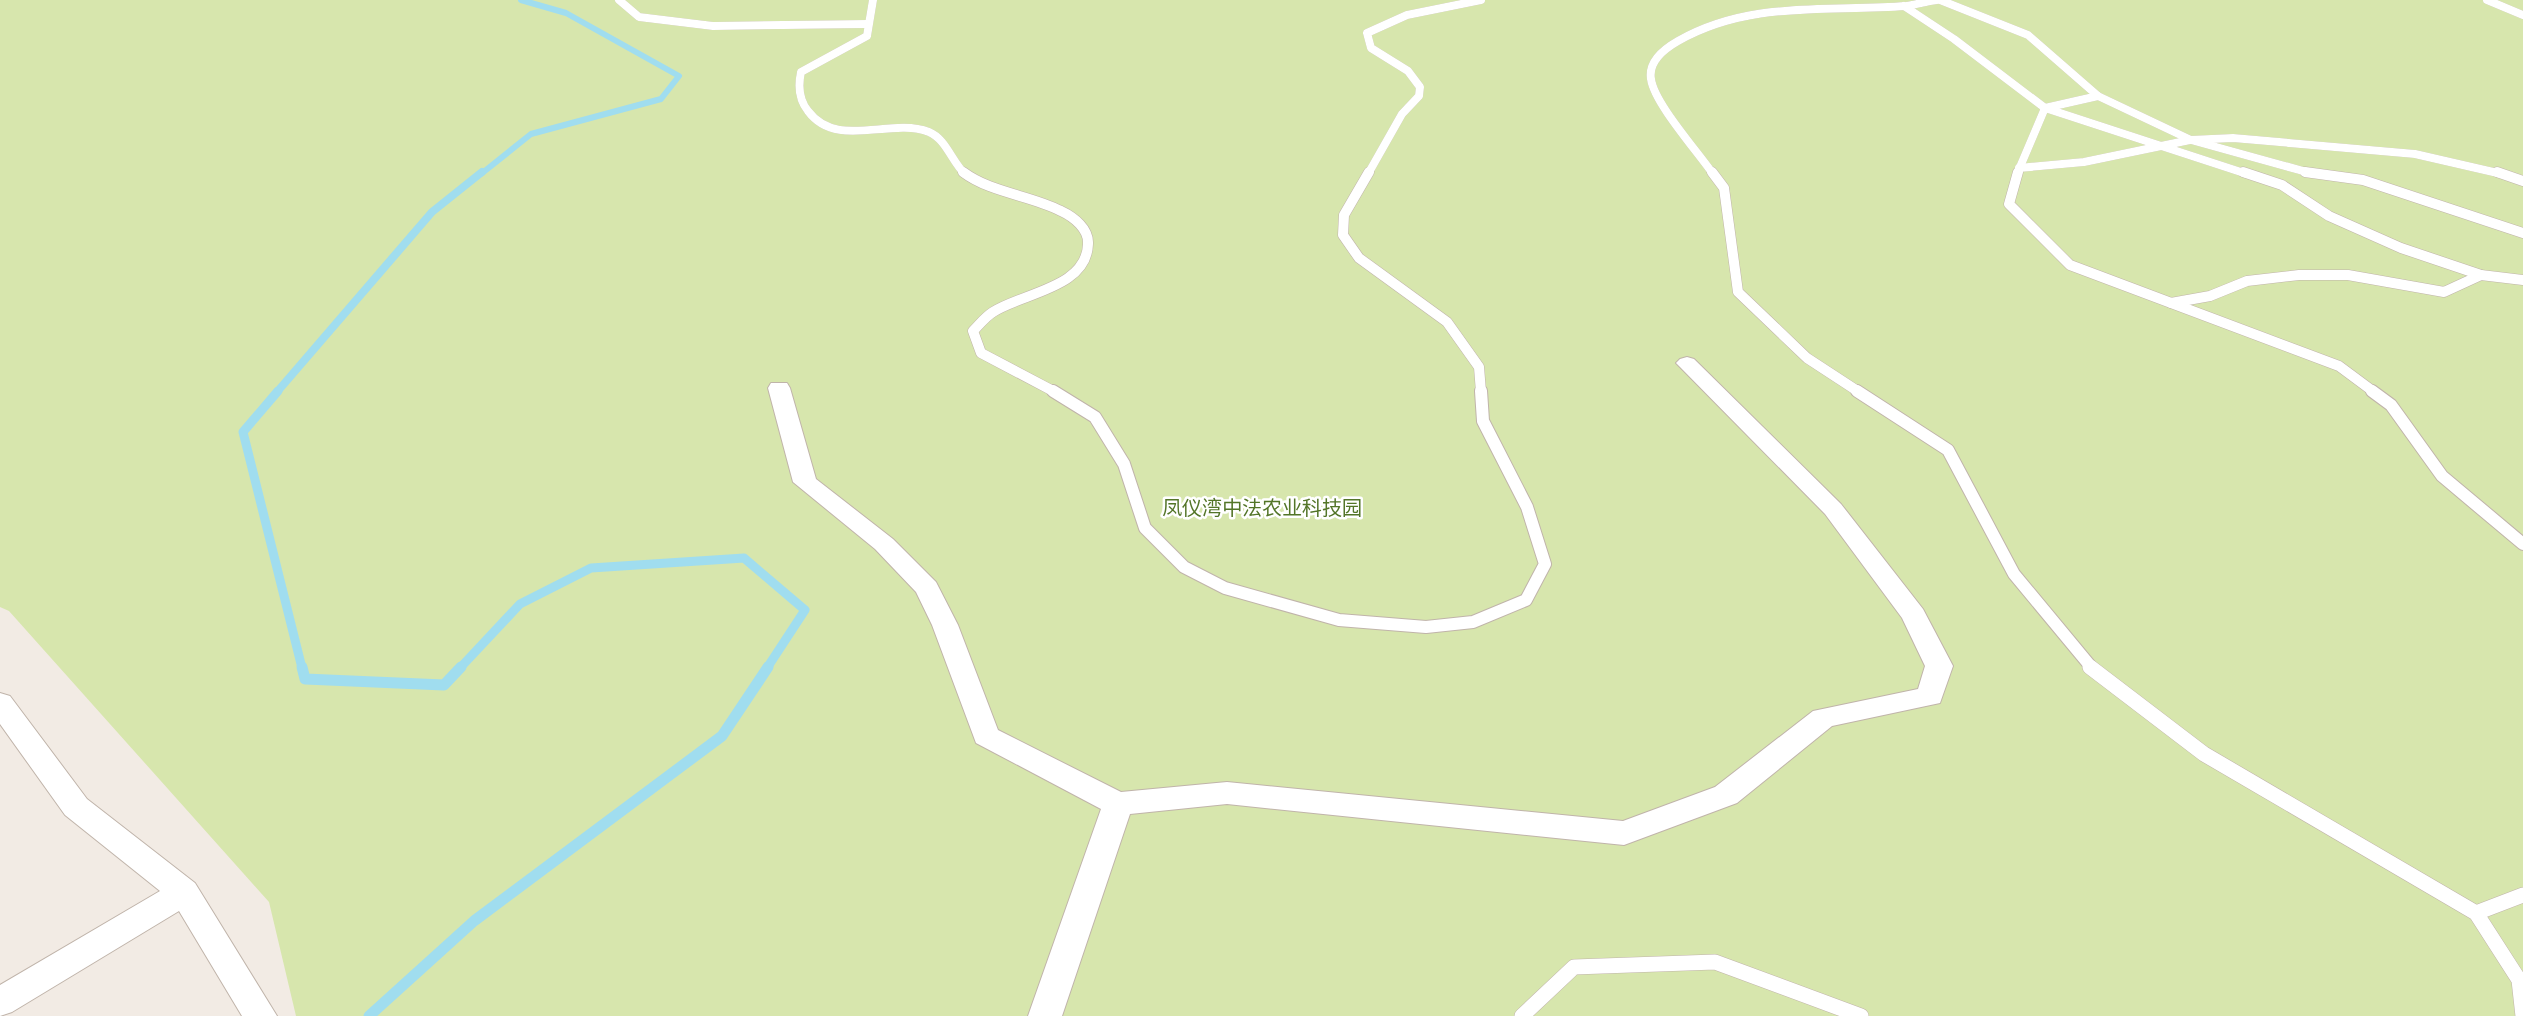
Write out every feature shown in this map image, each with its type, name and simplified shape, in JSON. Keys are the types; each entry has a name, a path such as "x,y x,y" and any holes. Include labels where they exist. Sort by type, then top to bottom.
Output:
{"street":[{"path":"779,388 805,482 884,544 927,588 945,625 986,736 1118,804 1227,793 1624,833 1726,795 1823,718 1930,696 1939,666 1914,615 1833,509 1687,363"},
{"path":"0,703 76,807 184,892 260,1016"},
{"path":"1045,1016 1118,804"},
{"path":"0,1002 184,892"}],"lane":[{"path":"619,0 639,17 713,26 868,24"},
{"path":"873,0 867,36 801,72 797,91 811,120 824,127 842,131 910,128 930,132 940,140 950,159 966,174 984,183 1054,206 1083,227 1090,238 1088,255 1078,270 1048,288 992,313 973,331 981,353 1036,381 1095,417 1124,464 1145,528 1184,567 1225,588 1339,620 1426,627 1473,622 1526,600 1545,564 1527,507 1483,421 1479,367 1447,322 1359,258 1343,235 1344,215 1402,114 1419,96 1420,87 1408,71 1371,48 1367,33 1381,22 1404,15 1481,0"},
{"path":"2523,233 2363,180 2308,173 2192,140 2098,96 2028,35 1939,0 1920,1 1904,6 1817,4 1728,14 1690,29 1664,50 1651,66 1649,82 1657,97 1724,188 1738,292 1807,358 1948,450 2014,574 2087,664 2204,754 2476,913 2519,980 2523,1016"},
{"path":"2487,0 2523,15"},
{"path":"1904,6 1954,39 2046,108 2282,184 2329,216 2401,248 2481,275 2523,280"},
{"path":"2046,108 2098,96"},
{"path":"2046,108 2019,168 2009,204 2070,265 2339,366 2391,405 2442,476 2523,544"},
{"path":"2019,168 2038,168 2090,160 2192,140 2239,138 2430,156 2472,164 2523,181"},
{"path":"2282,184 2308,173"},
{"path":"2170,303 2210,296 2247,281 2299,275 2348,275 2444,292 2481,275"},
{"path":"2476,913 2523,895"},
{"path":"1522,1016 1574,967 1715,962 1861,1016"}],"green space":[{"name":"凤仪湾中法农业科技园","path":"0,0 2523,0 2523,1016 296,1016 269,902 9,611 0,607"}],"waterway":[{"path":"481,174 531,134 661,99 679,76 566,13 521,0"},
{"path":"277,392 432,212 482,172"},
{"path":"278,391 243,432 302,668"},
{"path":"460,668 520,604 591,568 744,558 805,610 767,668"},
{"path":"302,667 305,679 444,685 461,667"},
{"path":"369,1016 474,921 722,736 768,667"}]}
